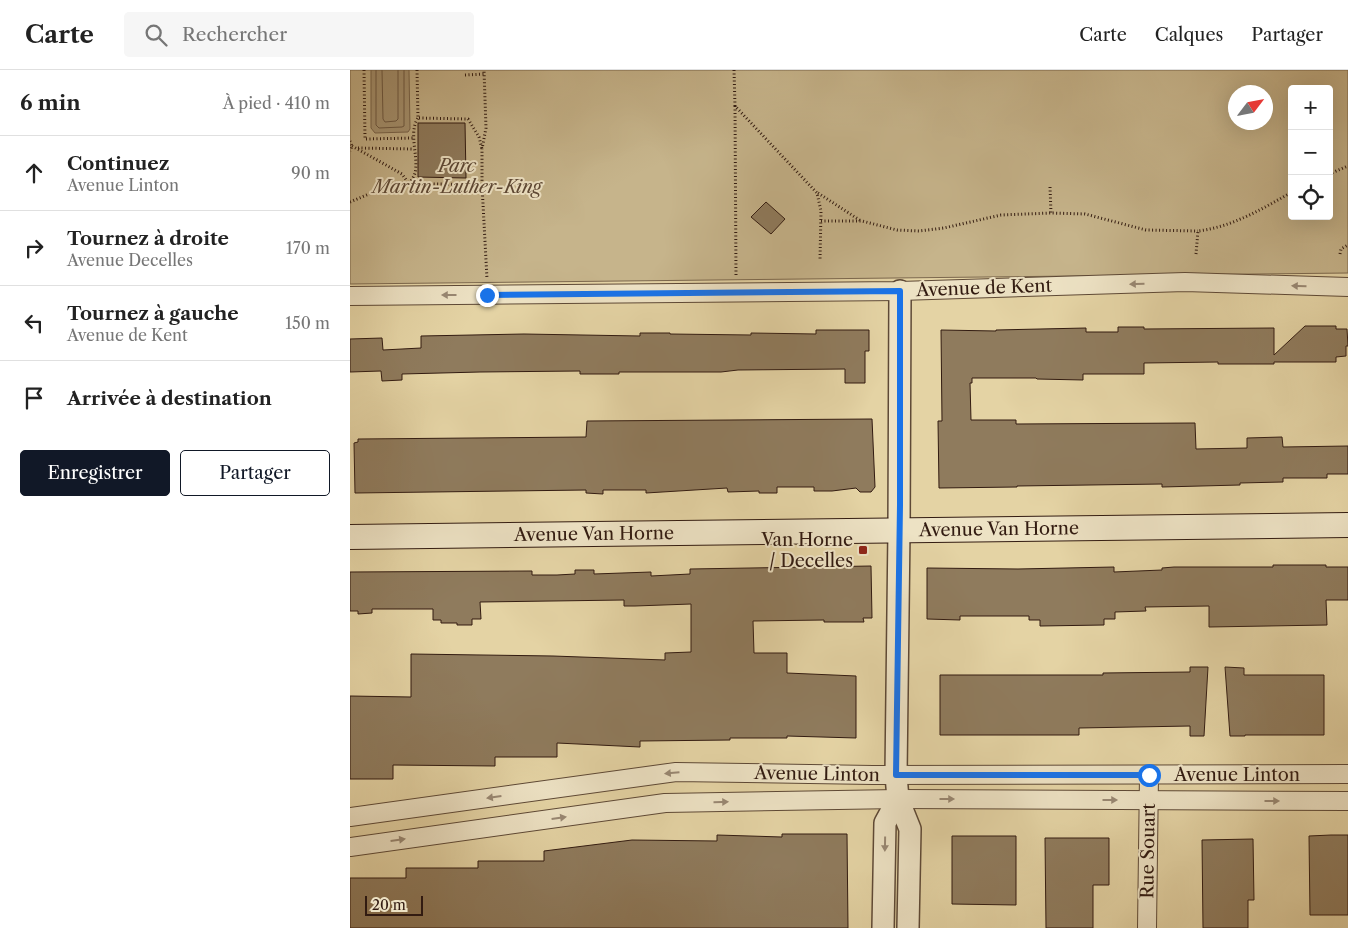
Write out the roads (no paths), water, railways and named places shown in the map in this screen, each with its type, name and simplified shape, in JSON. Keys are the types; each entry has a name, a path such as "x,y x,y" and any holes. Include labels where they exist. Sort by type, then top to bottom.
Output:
{"main road":[{"name":"Avenue Van Horne","path":"350,537 1348,525"}],"street":[{"name":"Avenue de Kent","path":"350,296 900,291 1185,282 1348,287"},
{"path":"900,291 896,775 898,798 910,828 908,928"},
{"name":"Avenue Linton","path":"350,817 676,772 896,775 1348,774"},
{"name":"Rue Souart","path":"1147,928 1149,775"},
{"path":"883,928 885,823 898,798"},
{"name":"Avenue Linton","path":"350,847 665,803 898,798 1348,801"}],"water":[{"path":"371,70 409,70 410,129 408,132 375,133 371,128"}],"place":[{"name":"Van Horne / Decelles","path":"863,550"}],"park label":[{"name":"Parc Martin-Luther-King","path":"457,176"}]}
